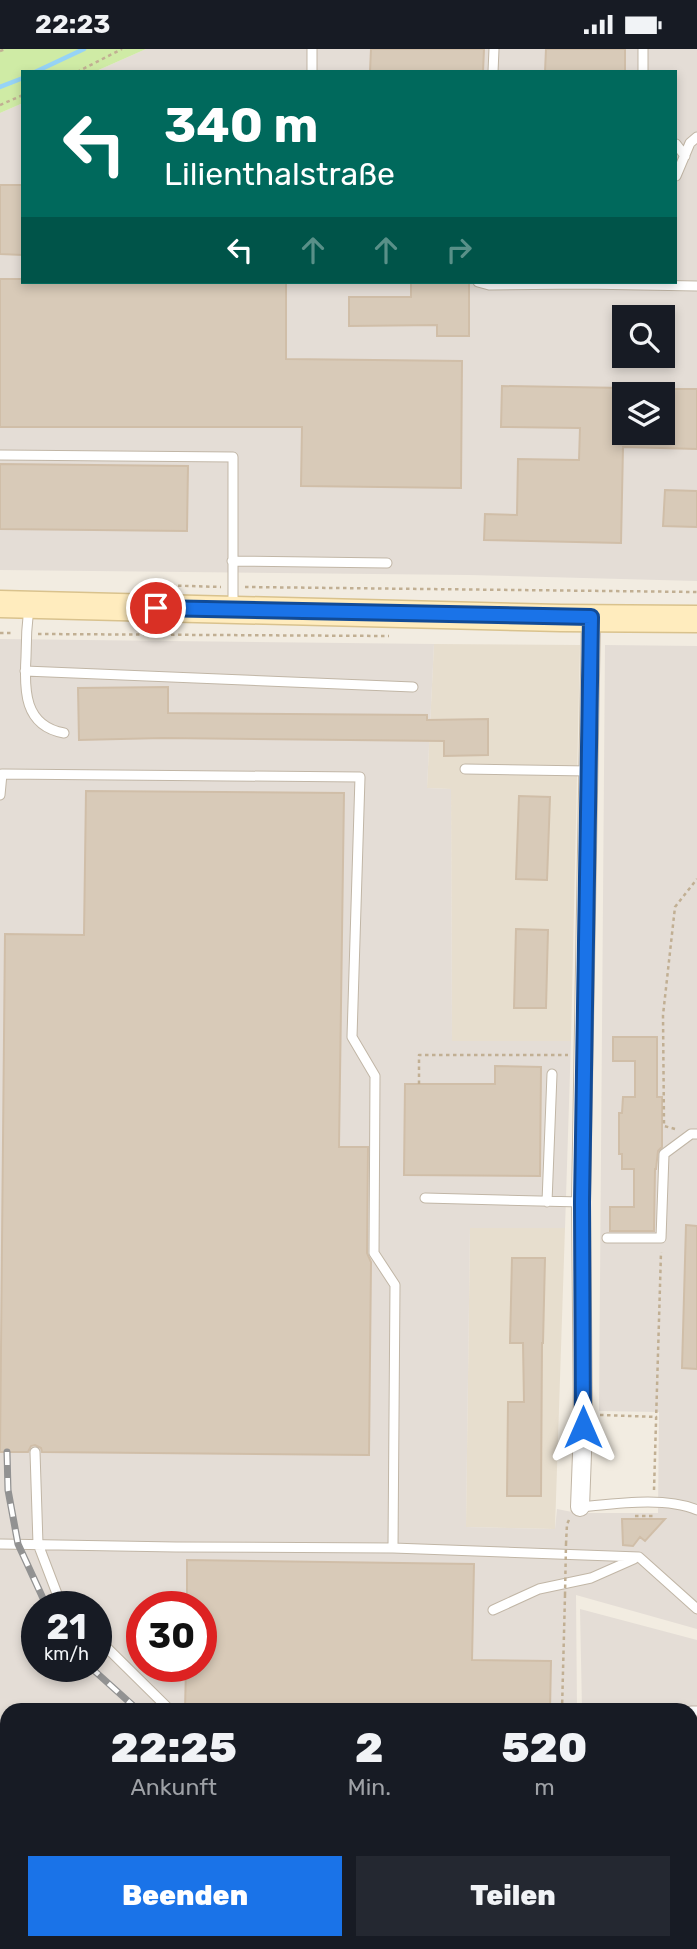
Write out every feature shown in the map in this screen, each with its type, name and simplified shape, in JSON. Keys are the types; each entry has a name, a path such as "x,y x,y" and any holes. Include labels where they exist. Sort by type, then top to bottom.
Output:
{"main road":[{"path":"0,604 233,598 591,617 697,619"}],"street":[{"path":"580,1507 591,617"}],"lane":[{"path":"312,49 312,70"},
{"path":"493,70 494,49"},
{"path":"643,49 643,70"},
{"path":"677,174 690,143 697,137"},
{"path":"677,145 685,156"},
{"path":"485,284 513,284"},
{"path":"676,284 697,286"},
{"path":"0,455 233,457 233,598"},
{"path":"232,561 387,563"},
{"path":"29,605 25,690 32,713 46,728 64,733"},
{"path":"25,671 413,687"},
{"path":"465,769 589,771"},
{"path":"0,795 2,773 360,777 352,1037 375,1076 374,1254 395,1285 393,1548"},
{"path":"547,1202 552,1074"},
{"path":"607,1238 661,1238 664,1154 694,1134"},
{"path":"425,1198 582,1202"},
{"path":"35,1452 38,1544 56,1591"},
{"path":"580,1507 654,1503 683,1504 697,1510"},
{"path":"0,1544 393,1548 639,1557 697,1609"},
{"path":"493,1610 540,1589 591,1578 639,1557"},
{"path":"112,1653 163,1703"}],"path":[{"path":"0,51 6,49"},
{"path":"81,70 122,49"},
{"path":"0,105 21,96"},
{"path":"150,585 233,598 697,592"},
{"path":"0,633 388,636"},
{"path":"694,1134 664,1126 663,1015 675,907 697,879"},
{"path":"419,1084 419,1055 585,1055"},
{"path":"626,1516 654,1516 661,1238"},
{"path":"594,1415 657,1417"},
{"path":"562,1703 566,1524"}],"shaded area":[{"path":"146,49 697,49 697,581 469,575 0,570 0,113 21,104 21,284 677,284 677,70 99,70"},
{"path":"0,639 434,644 427,788 451,789 452,1041 571,1041 565,1228 470,1228 466,1527 555,1529 557,1509 577,1513 658,1513 659,1412 599,1411 605,645 697,646 697,1629 576,1595 577,1703 0,1703"},
{"path":"434,644 580,645 571,1041 452,1041 451,789 427,788"},
{"path":"470,1228 565,1228 555,1529 466,1527"},
{"path":"580,1609 697,1640 697,1703 582,1703"}],"green space":[{"path":"0,49 146,49 99,70 21,70 21,104 0,113"}],"building":[{"path":"371,49 484,49 483,70 370,70"},
{"path":"546,49 625,49 625,70 545,70"},
{"path":"0,185 21,185 21,255 0,254"},
{"path":"0,279 21,279 21,284 286,284 286,359 462,361 461,488 301,486 302,427 0,427"},
{"path":"411,284 469,284 469,336 437,336 437,325 349,326 349,297 411,297"},
{"path":"502,386 612,388 612,445 675,445 675,389 697,389 697,449 623,447 621,543 484,540 485,514 517,515 518,459 579,460 580,428 501,427"},
{"path":"0,464 188,466 187,531 0,529"},
{"path":"665,490 697,491 697,527 663,526"},
{"path":"168,687 168,713 427,715 427,720 488,719 488,755 444,756 444,741 163,738 79,740 78,688"},
{"path":"86,791 344,793 339,1147 368,1147 367,1253 371,1262 369,1455 42,1452 41,1448 35,1445 31,1446 28,1452 0,1452 5,934 84,935"},
{"path":"519,796 550,797 547,880 516,879"},
{"path":"516,929 548,930 546,1008 514,1008"},
{"path":"613,1037 657,1037 657,1097 662,1097 662,1147 658,1151 655,1169 654,1231 610,1231 610,1207 634,1207 634,1169 622,1169 622,1154 619,1154 619,1113 622,1113 623,1097 635,1097 635,1061 613,1061"},
{"path":"495,1066 541,1067 540,1176 404,1175 405,1084 495,1084"},
{"path":"686,1225 697,1226 697,1369 682,1368"},
{"path":"512,1258 545,1258 541,1496 507,1496 508,1402 524,1402 523,1343 510,1343"},
{"path":"622,1519 665,1519 645,1541 640,1537 633,1546 623,1545"},
{"path":"187,1560 474,1564 472,1660 551,1661 550,1703 185,1703 186,1682 217,1682 217,1591 187,1591"}],"waterway":[{"path":"39,70 84,49"},
{"path":"0,87 21,79"}],"railway":[{"path":"7,1452 8,1490 18,1544 40,1591"},
{"path":"107,1682 130,1703"}],"route":[{"path":"156,608 591,617 582,1202 583,1427"}]}
